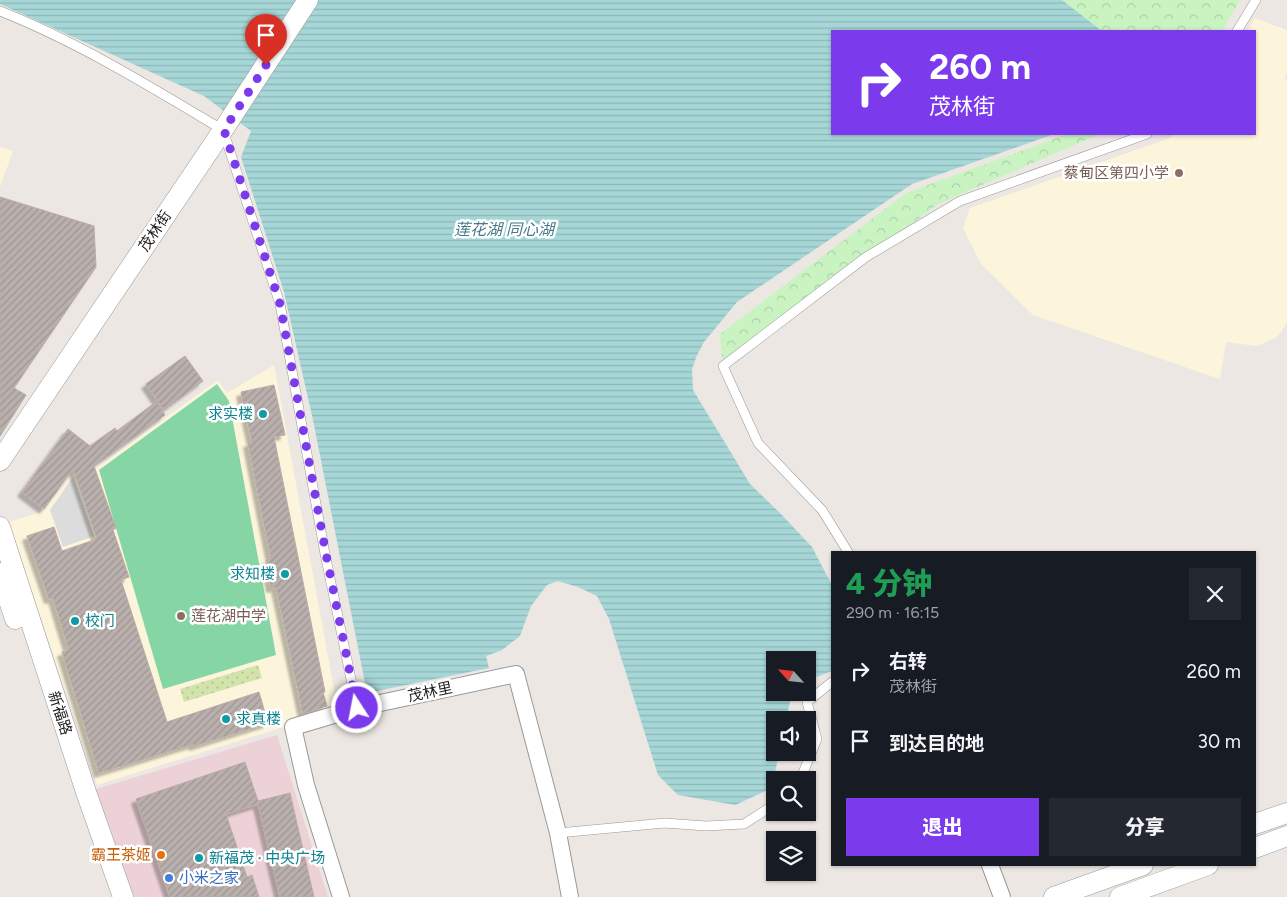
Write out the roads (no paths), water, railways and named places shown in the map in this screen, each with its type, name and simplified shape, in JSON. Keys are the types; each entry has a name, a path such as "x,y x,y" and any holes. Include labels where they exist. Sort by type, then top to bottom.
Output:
{"street":[{"name":"茂林街","path":"0,461 224,130 308,0"},
{"name":"新福路","path":"0,527 86,792 123,897"},
{"name":"新福路","path":"0,573 109,897"},
{"name":"茂林里","path":"341,897 306,785 293,727 357,708 516,674 558,833 570,897"},
{"path":"1256,824 1287,813"},
{"path":"1256,848 1287,836"},
{"path":"990,866 1002,897"},
{"path":"1054,897 1140,866"},
{"path":"1120,897 1205,866"}],"lane":[{"path":"1238,30 1256,0"},
{"path":"0,11 32,24 139,80 224,130 280,304 326,554 357,708"},
{"path":"847,551 822,510 758,443 723,366 866,256 960,201 1144,135"},
{"path":"804,771 817,739 807,702 831,683"},
{"path":"558,833 665,823 706,826 744,824 766,810"}],"water":[{"name":"莲花湖 同心湖","path":"0,0 1062,0 1101,30 831,30 831,135 1051,135 912,184 737,302 704,342 697,355 692,369 693,390 750,484 812,547 831,583 831,671 816,677 816,651 766,651 766,701 791,701 788,711 766,711 766,761 777,761 775,771 766,771 766,791 735,805 678,795 658,775 609,619 597,596 578,587 558,581 547,585 531,606 520,636 502,650 486,656 489,668 367,693 313,420 284,292 241,157 251,131 204,96 0,4"}],"place":[{"name":"蔡甸区第四小学","path":"1179,173"},
{"name":"求实楼","path":"263,414"},
{"name":"求知楼","path":"285,574"},
{"name":"莲花湖中学","path":"181,616"},
{"name":"校门","path":"75,621"},
{"name":"求真楼","path":"226,719"},
{"name":"霸王茶姬","path":"161,855"},
{"name":"新福茂 · 中央广场","path":"199,858"},
{"name":"小米之家","path":"169,878"}]}
